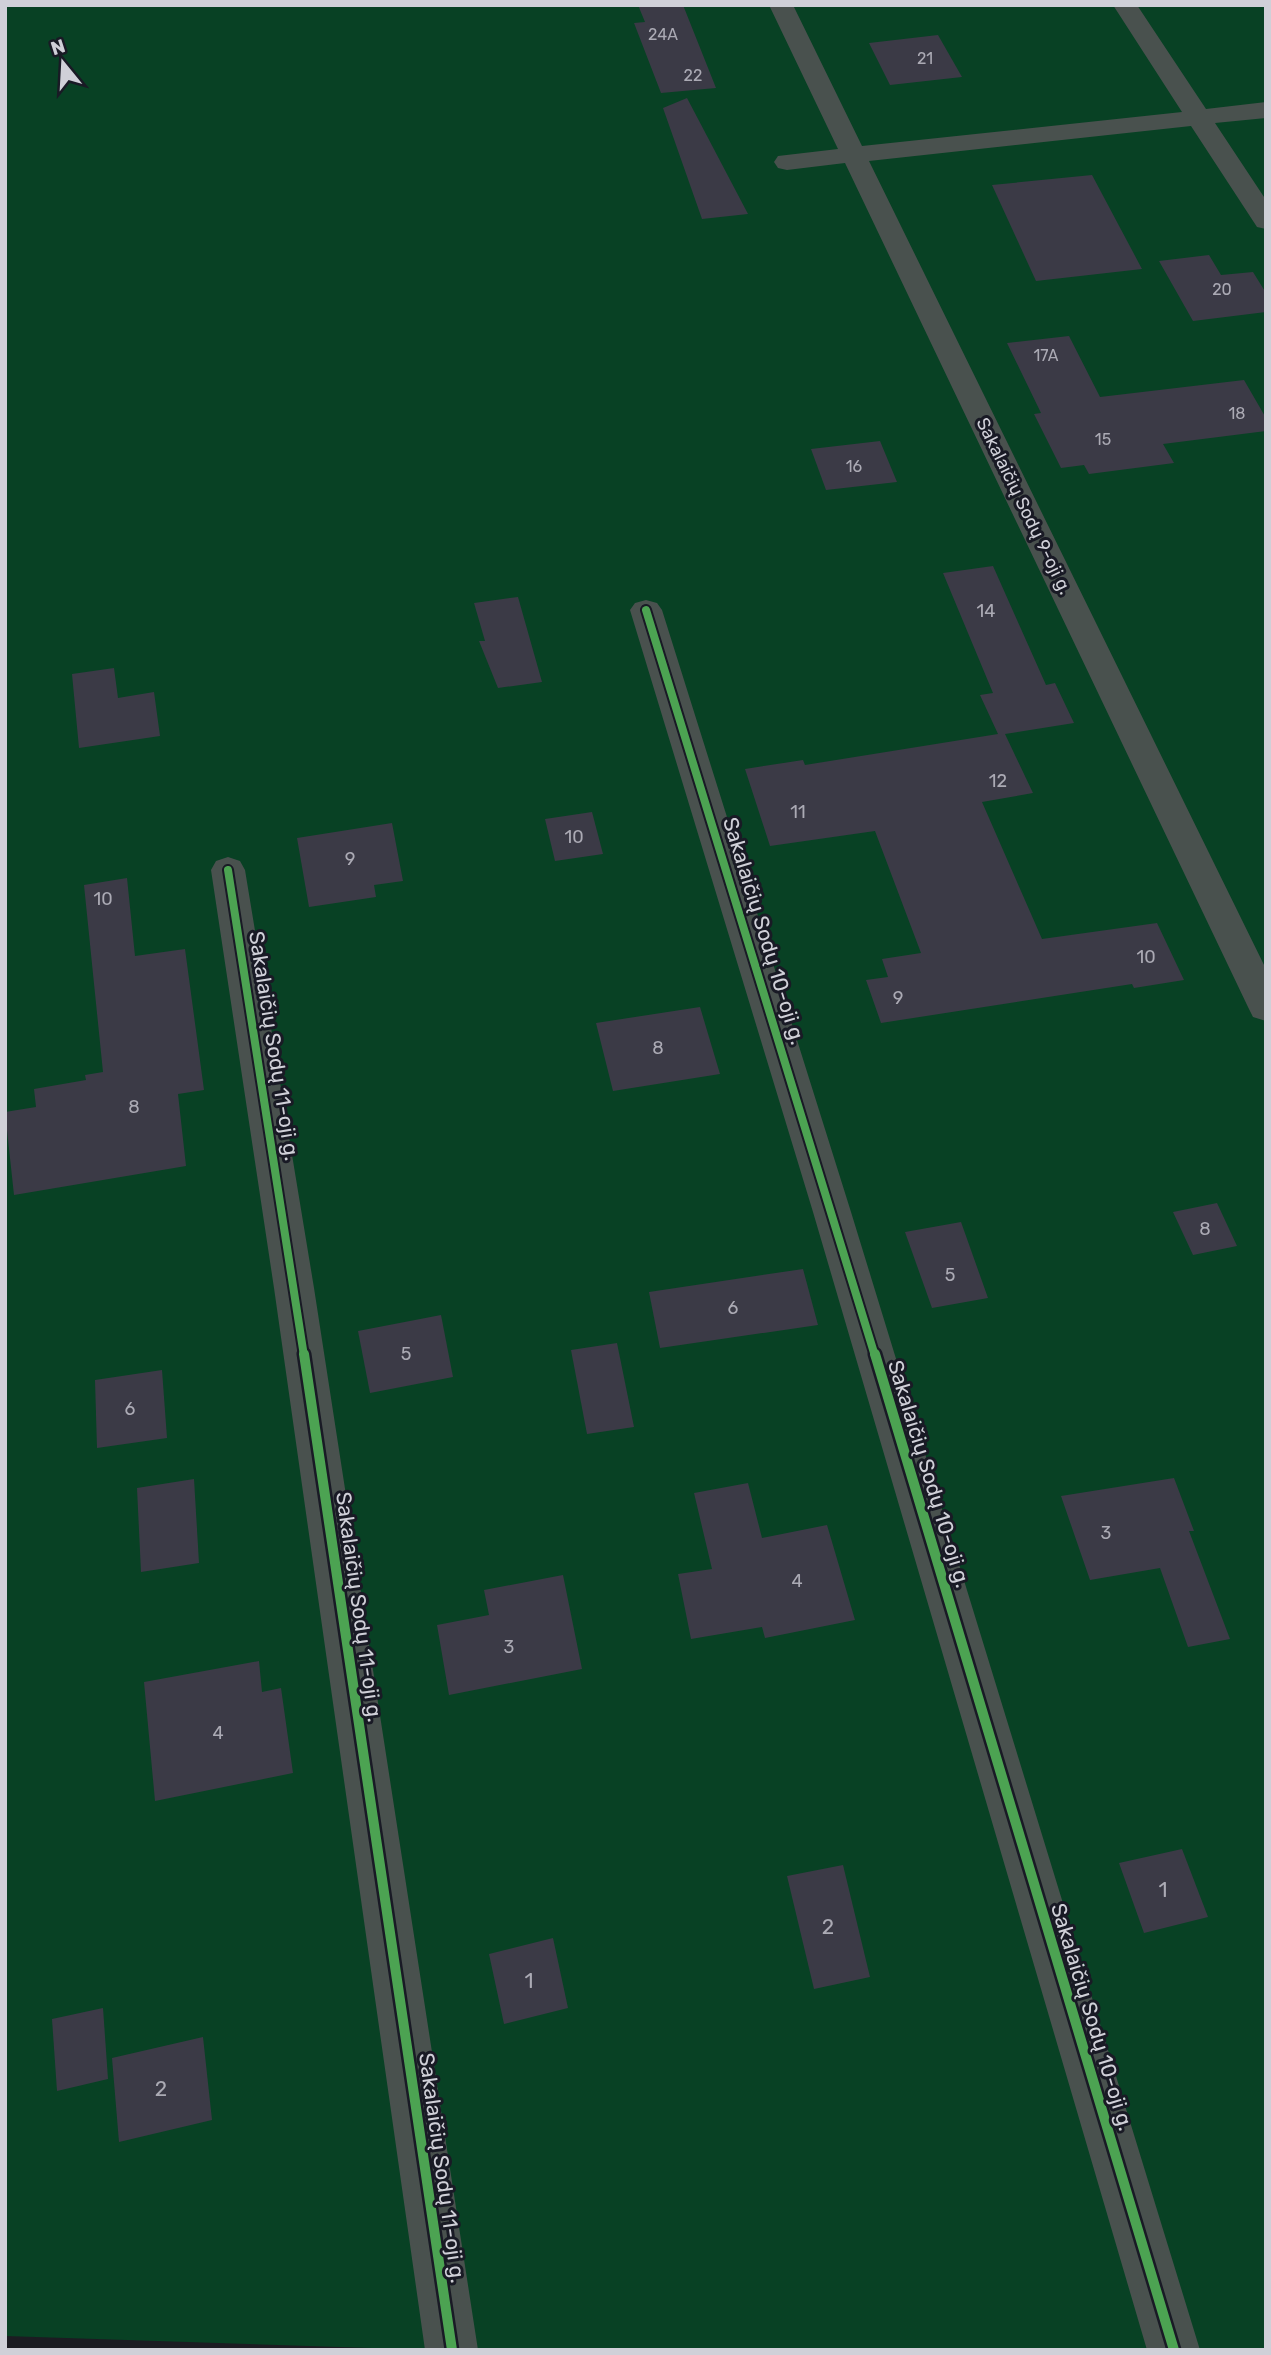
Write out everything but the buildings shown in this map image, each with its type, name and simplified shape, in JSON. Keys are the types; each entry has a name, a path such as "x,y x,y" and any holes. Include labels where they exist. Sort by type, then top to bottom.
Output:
{"street":[{"name":"Sakalaičių Sodų 9-oji g.","path":"781,5 1266,1007"},
{"path":"1125,5 1266,221"},
{"path":"788,162 1266,110"},
{"name":"Sakalaičių Sodų 10-oji g.","path":"646,610 836,1225 1174,2350"},
{"name":"Sakalaičių Sodų 11-oji g.","path":"228,870 294,1288 452,2350"}],"green space":[{"path":"5,5 1266,5 1266,2350 434,2350 5,2336"}],"cycle path":[{"path":"646,610 832,1212 1174,2350"},
{"path":"228,870 294,1288 452,2350"}]}
